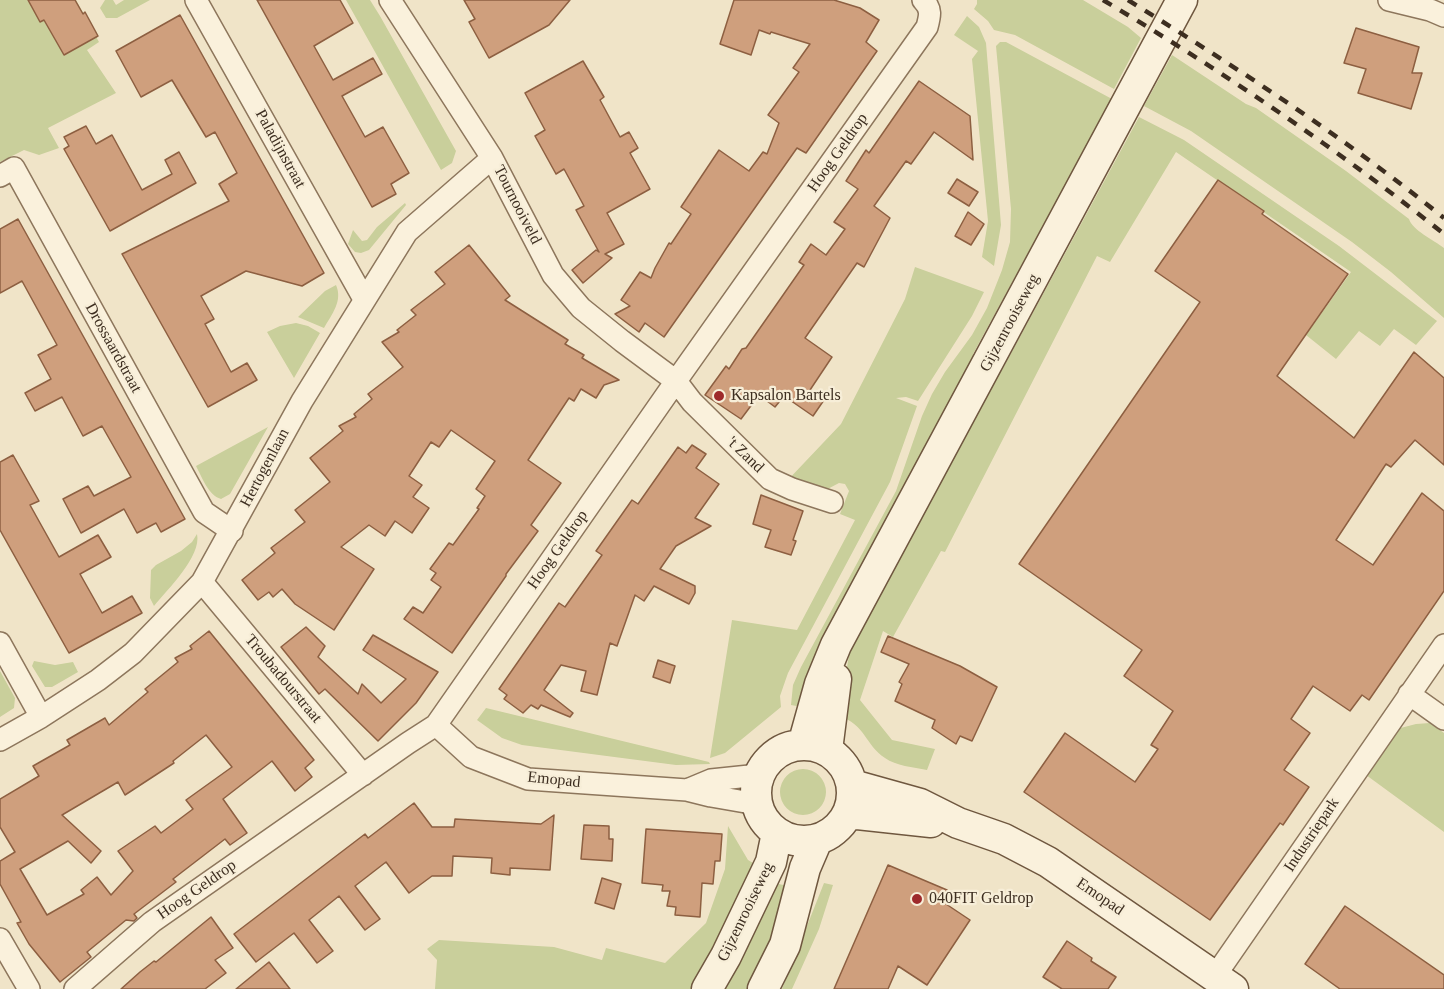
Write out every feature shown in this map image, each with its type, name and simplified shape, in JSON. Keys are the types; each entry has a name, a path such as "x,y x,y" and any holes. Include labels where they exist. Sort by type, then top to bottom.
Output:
{"main road":[{"name":"Gijzenrooiseweg","path":"815,747 836,683 836,645 1182,0"},
{"path":"815,747 840,760 849,775 850,799 836,830 817,840 796,841 777,833 767,824 757,804 759,774 772,757 786,748 815,747"},
{"name":"Emopad","path":"850,799 916,822 958,823 1004,838 1048,862 1224,983"},
{"name":"Gijzenrooiseweg","path":"707,989 726,956 771,862 776,848 777,833"},
{"path":"763,989 785,945 805,868 817,840"}],"street":[{"name":"Paladijnstraat","path":"196,0 364,298"},
{"name":"Tournooiveld","path":"390,0 492,158 553,275 581,308 676,381"},
{"path":"1389,0 1444,16"},
{"name":"Hoog Geldrop","path":"75,989 152,922 436,725 927,27 931,15 926,4"},
{"name":"Hertogenlaan","path":"0,740 98,680 133,653 202,582 302,401 407,232 492,158"},
{"name":"Drossaardstraat","path":"0,176 14,168 204,512 232,531"},
{"name":"'t Zand","path":"676,381 692,402 770,479 832,502"},
{"name":"Troubadourstraat","path":"202,582 363,775"},
{"path":"0,643 41,717"},
{"name":"Industriepark","path":"1224,983 1409,694 1444,645"},
{"path":"1409,694 1444,719"},
{"name":"Emopad","path":"436,725 471,757 528,780 687,790 757,804"},
{"name":"Emopad","path":"687,790 711,780 759,774"},
{"path":"0,939 29,989"}],"green space":[{"path":"0,0 76,0 99,42 87,50 116,93 48,128 59,148 39,155 24,150 0,162"},
{"path":"105,0 113,0 116,5 124,0 150,0 117,18 106,18 100,8"},
{"path":"346,0 370,0 456,151 452,163 441,170"},
{"path":"977,0 1083,0 1128,27 1141,38 1114,89 1015,35 994,30 988,21 974,9"},
{"path":"967,16 979,27 986,43 1001,225 994,266 982,257 988,221 972,59 978,51 954,35"},
{"path":"1000,42 1006,42 1112,99 973,354 978,357 802,707 791,705 793,685 801,667 896,491 932,394 972,335 987,308 1002,270 1010,242 1011,209 996,46"},
{"path":"1172,55 1246,104 1256,108 1346,171 1409,219 1419,231 1444,248 1444,318 1352,242 1191,131 1144,106"},
{"path":"1139,117 1184,140 1339,246 1437,321 1416,345 1394,329 1380,346 1359,331 1336,359 1306,335 1351,272 1176,152 1110,262 1097,256 945,552 941,551 893,637 883,631 860,700 892,740 935,749 927,770 894,763 878,753 855,725 839,716 850,649 998,368 1002,370"},
{"path":"405,203 406,205 369,250 361,253 355,252 348,244 353,230 362,241 367,240 377,227"},
{"path":"915,267 984,292 972,316 918,401 906,397 896,398 917,406 890,482 788,673 780,696 781,707 725,753 710,758 732,620 797,630 855,520 840,514 849,491 845,484 839,483 820,493 786,482 841,424 905,299"},
{"path":"336,285 337,302 324,328 298,317 325,291"},
{"path":"296,323 308,326 320,333 294,378 267,332 280,326"},
{"path":"268,427 230,494 221,499 212,494 196,466"},
{"path":"197,534 197,543 189,562 154,606 150,598 151,570 181,551 192,542"},
{"path":"34,661 55,665 73,662 78,672 52,687 45,687 32,666"},
{"path":"0,671 15,698 14,708 0,717"},
{"path":"486,708 710,764 676,765 522,745 502,738 477,720"},
{"path":"1430,723 1444,733 1444,832 1362,772 1393,730"},
{"path":"803,769 819,776 826,792 819,808 803,815 787,808 780,792 787,776"},
{"path":"728,826 748,860 760,867 699,989 435,989 437,960 427,949 439,940 554,947 602,960 606,948 665,963 706,923 725,869"},
{"path":"769,882 793,887 755,989 713,989"},
{"path":"824,883 833,885 819,929 792,989 782,989"}],"building":[{"path":"28,0 75,0 83,14 85,12 98,36 64,55 44,20 40,22"},
{"path":"257,0 340,0 353,23 314,46 333,80 373,58 382,74 342,96 365,137 383,127 409,173 391,184 396,194 372,207"},
{"path":"464,0 570,0 549,25 489,58 469,22 475,19"},
{"path":"734,0 834,0 860,8 879,20 866,42 877,51 806,153 797,148 664,337 645,323 639,332 615,314 630,306 621,300 640,272 651,278 669,243 671,244 691,214 681,207 719,150 749,171 763,152 767,154 779,123 768,115 799,72 793,68 810,44 759,30 751,55 720,44"},
{"path":"180,15 324,273 302,286 246,271 201,296 214,319 205,324 231,372 247,363 257,380 208,407 122,254 229,201 219,184 237,173 215,132 206,137 172,80 141,97 116,51"},
{"path":"1356,28 1419,47 1412,73 1422,73 1411,109 1358,93 1366,69 1344,63"},
{"path":"583,61 604,97 600,100 620,137 629,132 638,148 630,153 650,189 607,213 624,244 605,254 612,258 583,283 572,270 596,250 599,252 576,210 584,206 564,169 556,174 535,136 545,130 525,93"},
{"path":"919,81 970,116 973,160 934,132 911,164 906,161 874,206 890,218 864,267 857,263 805,338 832,357 810,390 824,400 813,416 784,396 775,407 759,395 741,419 705,395 726,366 729,369 742,349 746,348 804,265 799,262 811,244 826,255 845,229 834,222 858,189 846,181 866,150 869,153"},
{"path":"86,126 96,144 112,135 142,190 172,174 165,160 179,152 196,183 110,231 64,149 69,146 64,137"},
{"path":"957,179 978,192 969,206 948,193"},
{"path":"1218,180 1264,211 1262,214 1348,274 1277,376 1354,438 1414,352 1444,378 1444,465 1415,440 1391,467 1386,464 1336,540 1373,565 1422,493 1444,511 1444,591 1369,700 1362,695 1350,711 1313,686 1291,719 1310,733 1284,770 1309,787 1283,825 1280,823 1210,920 1024,792 1065,733 1135,782 1158,749 1151,745 1173,711 1124,676 1142,650 1019,564 1200,302 1155,271"},
{"path":"968,212 984,224 971,245 955,236"},
{"path":"18,219 185,519 161,532 156,523 137,533 124,509 81,533 63,499 88,486 94,496 131,477 102,426 83,436 62,397 35,411 25,393 51,379 38,355 57,345 22,281 0,293 0,229"},
{"path":"469,245 510,296 505,300 568,340 565,344 584,355 582,358 619,380 604,385 596,398 581,389 574,401 569,398 528,460 561,483 531,525 538,531 452,653 404,619 413,607 423,613 441,587 431,580 436,573 430,569 449,543 453,545 479,509 477,508 485,496 476,489 495,461 451,430 439,447 431,442 409,476 422,485 413,497 429,508 412,533 395,521 385,536 369,525 341,547 374,569 334,630 295,604 282,589 273,597 269,592 258,600 242,580 275,553 271,548 305,522 295,510 330,482 310,458 343,431 339,426 356,417 354,414 372,399 368,394 403,367 382,342 399,332 397,330 416,315 411,310 445,284 435,272"},
{"path":"692,445 706,454 696,468 719,484 695,518 711,526 676,546 660,569 695,586 695,593 689,604 654,586 644,601 635,595 617,646 610,643 597,695 581,691 586,671 561,665 544,690 573,713 570,717 541,705 538,709 531,705 523,713 504,699 507,695 499,689 559,603 565,607 602,555 596,551 632,500 638,504 678,447 686,453"},
{"path":"13,455 39,501 30,505 59,557 98,535 111,557 80,574 102,613 132,596 142,613 69,653 0,530 0,462"},
{"path":"761,495 803,511 793,540 796,541 791,555 765,547 771,530 753,524"},
{"path":"306,627 325,646 318,657 358,694 362,684 381,703 406,679 363,650 373,635 438,672 416,703 378,741 325,689 319,694 281,647"},
{"path":"209,631 314,760 305,768 312,777 295,791 272,761 223,799 247,833 230,845 225,839 173,879 176,882 134,914 137,918 134,921 126,920 87,952 91,957 60,982 29,944 17,923 21,922 0,884 0,861 15,852 0,827 0,799 39,776 33,766 70,745 67,740 105,718 109,725 148,692 145,689 178,662 175,658 192,649 190,646","holes":["206,735 232,767 186,800 193,809 161,833 155,826 118,851 133,871 111,895 97,877 81,890 84,894 47,915 20,869 68,841 91,863 101,851 62,815 118,782 125,795 174,763 173,761"]},
{"path":"888,636 960,666 997,687 972,741 960,736 956,744 932,728 935,720 895,701 902,684 899,682 909,664 881,652"},
{"path":"658,660 675,666 670,683 653,677"},
{"path":"414,803 432,827 454,827 455,819 541,824 554,815 550,870 510,868 510,875 491,873 492,858 453,856 452,876 432,876 409,893 386,862 355,886 380,919 365,930 339,896 309,920 333,951 317,963 294,933 256,962 234,934 365,834 368,838"},
{"path":"584,825 609,826 609,839 613,839 612,861 581,859"},
{"path":"646,829 722,834 720,861 715,861 713,884 702,883 700,917 675,915 676,907 667,906 670,891 662,891 663,885 642,883"},
{"path":"888,865 947,890 940,900 970,920 927,985 898,966 888,989 834,989"},
{"path":"602,878 621,884 614,909 595,903"},
{"path":"1345,906 1444,975 1444,989 1340,989 1305,964"},
{"path":"211,917 233,948 215,960 226,973 205,989 121,989 140,972 154,961 156,962"},
{"path":"1067,941 1092,958 1091,961 1116,977 1108,989 1062,989 1043,977"},
{"path":"269,962 290,989 236,989"}],"railway":[{"path":"1103,0 1278,111 1362,171 1444,234"},
{"path":"1128,0 1289,104 1368,159 1444,218"}],"place":[{"name":"Kapsalon Bartels","path":"719,396"},
{"name":"040FIT Geldrop","path":"917,899"}]}
